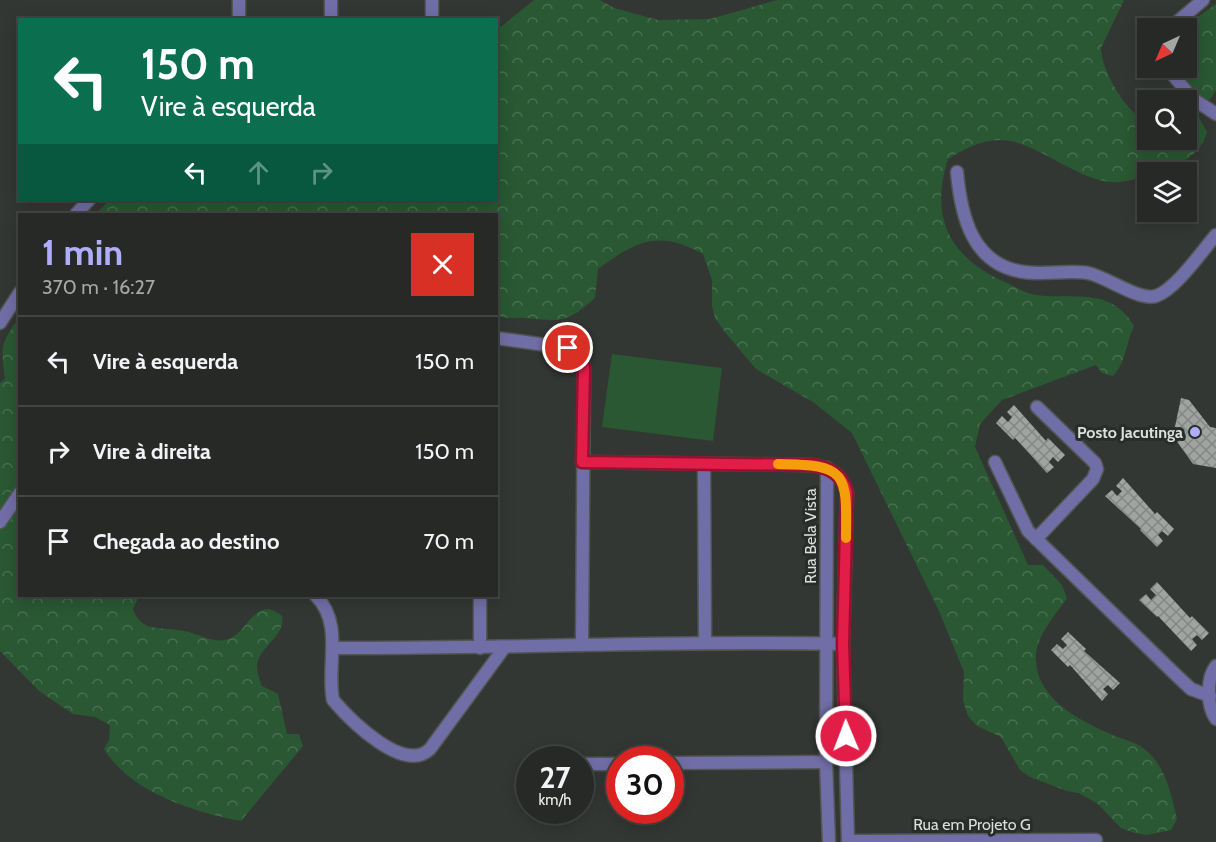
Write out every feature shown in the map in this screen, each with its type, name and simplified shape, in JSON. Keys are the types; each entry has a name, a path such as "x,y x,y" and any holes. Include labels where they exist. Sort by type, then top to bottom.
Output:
{"street":[{"path":"239,0 239,18"},
{"path":"331,0 331,18"},
{"path":"432,0 432,18"},
{"path":"1182,18 1203,0"},
{"path":"1175,78 1193,99 1216,113"},
{"path":"957,172 968,230 985,253 1014,270 1088,273 1112,281 1136,293 1154,297 1168,290 1216,234"},
{"path":"77,213 88,201"},
{"path":"0,323 18,295"},
{"path":"498,338 568,348 581,358 584,368 582,645"},
{"path":"1036,539 1093,479 1097,469 1095,463 1037,407"},
{"path":"582,462 811,465 827,468"},
{"path":"994,462 1023,524 1036,539 1191,689 1210,696"},
{"path":"704,464 705,642"},
{"name":"Rua Bela Vista","path":"827,468 826,762 829,836"},
{"name":"Rua Bela Vista","path":"827,468 840,476 847,492 843,644 848,837"},
{"path":"0,522 18,496"},
{"path":"317,597 327,608 333,648 331,690 333,700 391,750 415,758 430,749 504,648"},
{"path":"480,597 480,648"},
{"path":"333,648 504,648 705,642 843,644"},
{"path":"1216,666 1211,675 1210,696 1210,710 1216,719"},
{"path":"684,763 826,762"},
{"name":"Rua em Projeto G","path":"829,836 1095,840"}],"green space":[{"path":"534,0 600,0 614,8 658,20 710,19 777,0 1124,0 1101,48 1110,79 1123,100 1137,115 1137,150 1197,150 1180,162 1137,162 1137,178 1112,182 1084,175 1027,146 1000,140 979,143 948,159 941,200 943,218 958,249 987,273 1032,294 1091,297 1103,300 1125,313 1134,326 1121,365 1113,376 1102,373 1096,365 1002,400 980,424 975,447 1028,565 1043,565 1062,585 1067,598 1048,624 1037,647 1037,669 1041,682 1058,704 1082,720 1130,741 1149,753 1160,767 1168,784 1177,819 1171,830 1147,835 1121,828 1098,804 1079,793 1067,791 1030,777 1020,770 1001,737 977,726 968,716 963,701 964,672 939,611 852,433 813,402 756,369 724,331 715,318 712,306 712,280 703,254 674,242 661,241 637,245 598,269 595,298 570,317 555,320 507,318 498,316 498,213 96,213 109,201 498,201 498,29"},
{"path":"1216,4 1216,90 1210,100 1201,98 1186,78 1197,78 1197,18"},
{"path":"1197,116 1207,132 1197,150"},
{"path":"18,319 18,597 139,597 133,609 137,617 147,626 184,631 217,640 229,639 236,635 253,617 265,609 273,610 282,616 280,630 261,654 257,667 262,686 278,694 287,734 299,734 303,746 241,821 183,806 164,798 130,777 115,764 104,749 109,740 110,725 95,717 73,714 39,691 0,651 0,383 5,379 3,346"},
{"path":"612,354 722,368 713,441 602,427"}],"building":[{"name":"Posto Jacutinga","path":"1181,398 1189,400 1210,427 1216,428 1216,468 1193,464 1173,436"},
{"path":"1014,405 1046,441 1048,438 1065,455 1058,462 1053,457 1049,462 1054,467 1047,473 1015,438 1013,440 996,423 1002,416 1008,422 1012,417 1007,412"},
{"path":"1123,478 1155,514 1157,512 1174,529 1168,536 1162,531 1158,535 1163,541 1157,547 1105,496 1112,490 1117,496 1122,491 1116,486"},
{"path":"1157,582 1190,618 1192,616 1209,633 1202,640 1197,635 1192,639 1197,645 1191,651 1158,616 1139,600 1146,594 1151,600 1156,595 1150,589"},
{"path":"1068,632 1086,649 1084,651 1120,683 1113,690 1108,685 1103,689 1108,694 1102,701 1070,665 1068,667 1051,650 1057,644 1063,649 1067,645 1061,639"}],"slow traffic":[{"path":"778,464 819,466 840,476 847,492 846,538"}],"place":[{"name":"Posto Jacutinga","path":"1195,432"}],"route":[{"path":"568,348 581,358 584,368 582,462 811,465 827,468 840,476 847,492 843,644 846,736"}]}
